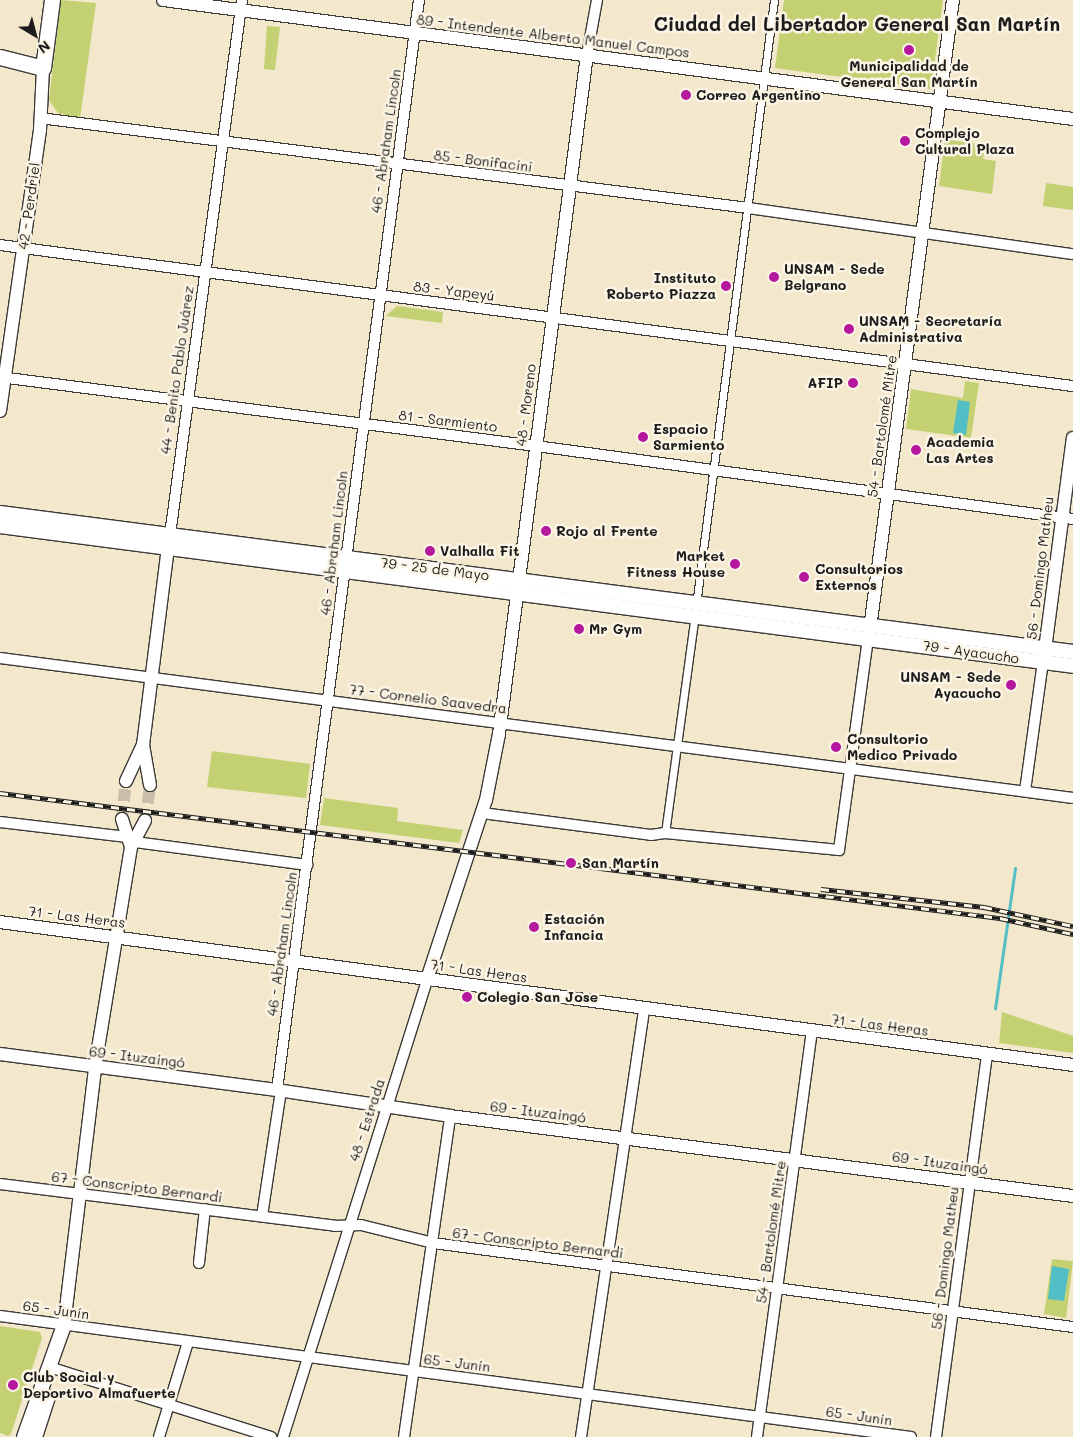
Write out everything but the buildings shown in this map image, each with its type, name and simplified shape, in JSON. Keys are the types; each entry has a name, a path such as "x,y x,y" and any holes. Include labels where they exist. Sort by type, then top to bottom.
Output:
{"main road":[{"name":"42 - Perdriel","path":"43,68 52,0"},
{"path":"0,57 43,68"},
{"name":"79 - 25 de Mayo","path":"0,513 169,542"},
{"name":"79 - 25 de Mayo","path":"0,526 169,542 869,631"},
{"name":"79 - Ayacucho","path":"869,631 1044,655 1073,666"},
{"name":"79 - Ayacucho","path":"1044,655 1073,652"},
{"path":"24,1437 64,1345 64,1325"},
{"path":"35,1437 53,1368"}],"street":[{"name":"89 - Intendente Alberto Manuel Campos","path":"163,0 241,5 415,34 1073,119"},
{"name":"46 - Abraham Lincoln","path":"262,1216 293,961 419,0"},
{"name":"48 - Moreno","path":"482,813 501,722 587,55 597,0"},
{"path":"482,813 651,835 665,832 696,608 774,0"},
{"name":"54 - Bartolomé Mitre","path":"665,832 835,852 842,846 953,0"},
{"name":"44 - Benito Pablo Juárez","path":"126,781 143,745 241,5"},
{"name":"42 - Perdriel","path":"0,411 2,378 23,248 40,118 43,68"},
{"name":"85 - Bonifacini","path":"40,118 748,208 1073,254"},
{"name":"83 - Yapeyú","path":"0,245 379,296 905,362 1073,386"},
{"name":"81 - Sarmiento","path":"2,378 536,446 1067,519"},
{"name":"56 - Domingo Matheu","path":"1025,791 1044,655 1067,519 1073,438"},
{"name":"77 - Cornelio Saavedra","path":"0,658 1073,798"},
{"name":"44 - Benito Pablo Juárez","path":"143,745 150,785"},
{"name":"48 - Estrada","path":"283,1437 427,979 482,813"},
{"path":"122,819 131,842"},
{"path":"0,822 131,842 307,865"},
{"path":"64,1325 95,1067 118,937 131,842 145,822"},
{"name":"71 - Las Heras","path":"0,922 1073,1065"},
{"path":"581,1437 607,1266 623,1138 644,1009"},
{"name":"54 - Bartolomé Mitre","path":"757,1437 779,1287 812,1031"},
{"name":"69 - Ituzaingó","path":"0,1054 278,1090 450,1116 1073,1196"},
{"name":"56 - Domingo Matheu","path":"936,1437 987,1054"},
{"path":"404,1437 450,1116"},
{"name":"67 - Conscripto Bernardi","path":"0,1184 349,1226 366,1226 433,1243 1073,1327"},
{"path":"199,1262 205,1209"},
{"name":"65 - Junín","path":"0,1316 188,1342 309,1355 413,1371 911,1437"},
{"path":"159,1437 188,1342"},
{"path":"53,1368 272,1437"}],"green space":[{"path":"61,0 96,3 80,119 58,113 49,100"},
{"path":"784,0 943,0 931,89 775,68"},
{"path":"267,26 280,27 275,70 264,69"},
{"path":"945,139 985,145 983,159 996,161 992,194 939,186"},
{"path":"1046,183 1073,187 1073,210 1043,206"},
{"path":"397,306 443,312 442,323 386,316"},
{"path":"965,381 979,383 971,438 906,429 911,389 963,398"},
{"path":"212,751 310,764 306,798 207,787"},
{"path":"324,798 398,808 397,821 463,830 459,843 320,825"},
{"path":"1002,1012 1073,1036 1073,1053 999,1043"},
{"path":"1052,1259 1073,1261 1066,1318 1044,1314"},
{"name":"Club Social y Deportivo Almafuerte","path":"0,1326 40,1332 42,1338 11,1434 8,1436 0,1433"}],"water":[{"path":"958,400 970,402 966,435 953,433"},
{"path":"1052,1266 1069,1269 1064,1301 1048,1299"}],"waterway":[{"path":"995,1009 1015,868"}],"tunnel":[{"path":"122,819 126,781"},
{"path":"145,821 150,785"}],"railway":[{"path":"0,793 1000,918 1073,934"},
{"path":"821,889 984,907 1073,926"}],"place":[{"name":"Municipalidad de General San Martín","path":"909,50"},
{"name":"Correo Argentino","path":"686,95"},
{"name":"Complejo Cultural Plaza","path":"905,141"},
{"name":"UNSAM - Sede Belgrano","path":"774,277"},
{"name":"Instituto Roberto Piazza","path":"726,286"},
{"name":"UNSAM - Secretaría Administrativa","path":"849,329"},
{"name":"AFIP","path":"853,383"},
{"name":"Espacio Sarmiento","path":"643,437"},
{"name":"Academia Las Artes","path":"916,450"},
{"name":"Rojo al Frente","path":"546,531"},
{"name":"Valhalla Fit","path":"430,551"},
{"name":"Market Fitness House","path":"735,564"},
{"name":"Consultorios Externos","path":"804,577"},
{"name":"Mr Gym","path":"579,629"},
{"name":"UNSAM - Sede Ayacucho","path":"1011,685"},
{"name":"Consultorio Medico Privado","path":"836,747"},
{"name":"San Martín","path":"571,863"},
{"name":"Estación Infancia","path":"534,927"},
{"name":"Colegio San Jose","path":"467,997"},
{"name":"Club Social y Deportivo Almafuerte","path":"13,1385"}],"district":[{"name":"Ciudad del Libertador General San Martín","path":"857,24"}]}
